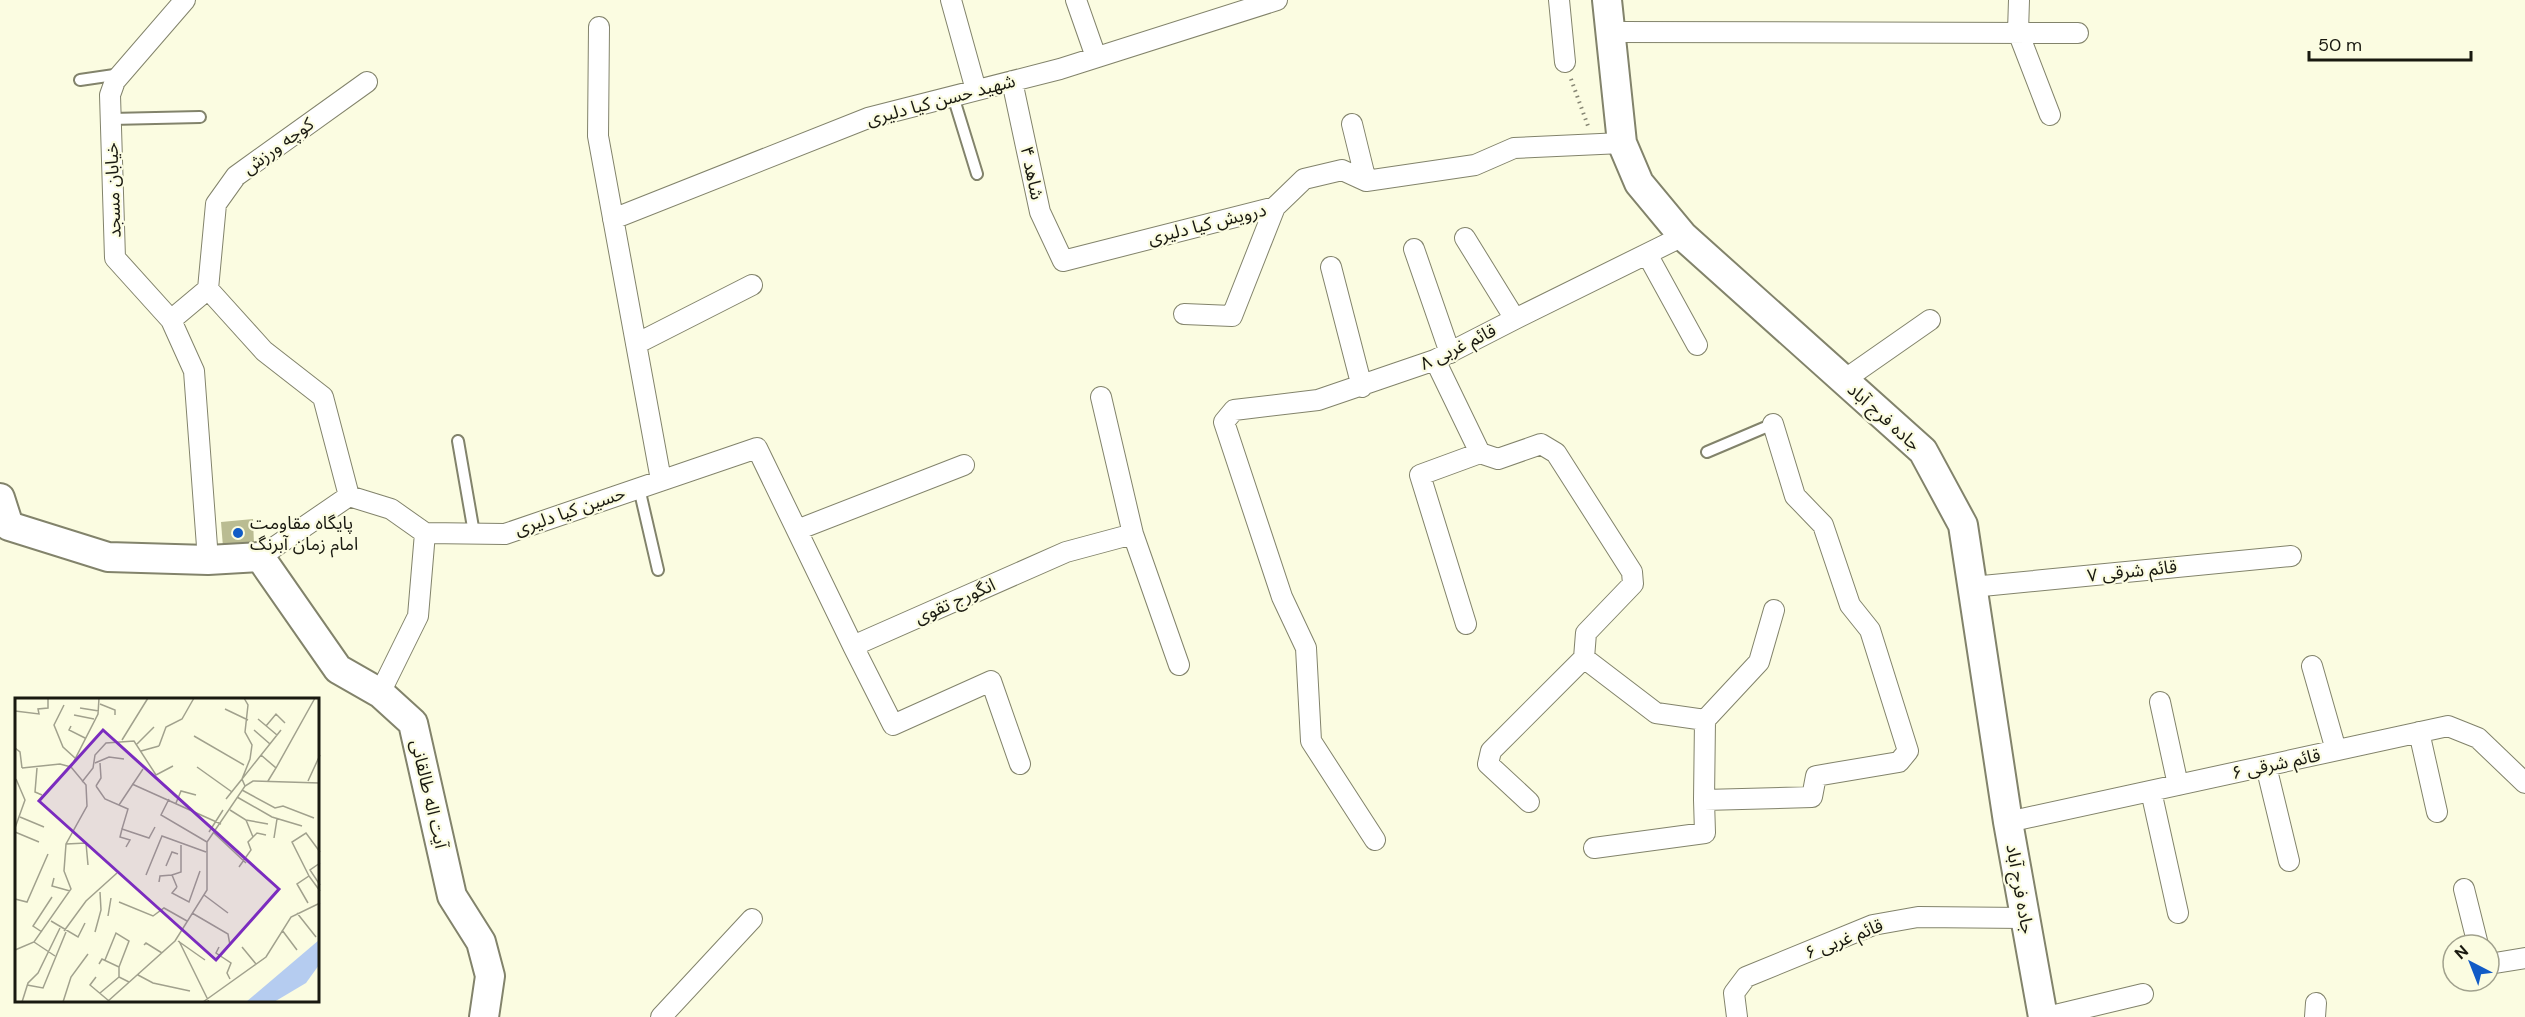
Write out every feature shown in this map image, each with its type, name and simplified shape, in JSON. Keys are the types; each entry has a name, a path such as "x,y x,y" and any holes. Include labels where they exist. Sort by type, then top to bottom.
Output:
{"street":[{"name":"خیابان مسجد","path":"185,0 115,81 110,95 116,258 171,320 194,371 208,560"},
{"path":"951,0 976,90"},
{"path":"1076,0 1096,57"},
{"name":"شهید حسن کیا دلیری","path":"613,219 868,118 1096,57 1277,0"},
{"path":"1559,0 1565,62"},
{"name":"جاده فرج آباد","path":"1606,0 1610,32 1608,144 1683,236 1923,451 1963,525 2008,822 2045,1017"},
{"path":"2019,0 2018,32 2050,115"},
{"path":"599,27 598,136 661,480"},
{"path":"1610,32 2078,33"},
{"name":"شاهد ۴","path":"1012,81 1040,212 1063,261"},
{"name":"کوچه ورزش","path":"208,289 216,204 236,176 367,82"},
{"path":"1352,124 1366,181"},
{"name":"درویش کیا دلیری","path":"1063,261 1275,207 1304,179 1342,170 1366,181 1475,165 1514,148 1608,144"},
{"path":"1184,315 1232,316 1275,207"},
{"name":"قائم غربی ۸","path":"1375,840 1311,741 1306,648 1282,597 1224,422 1234,410 1318,400 1362,387 1443,357 1683,236"},
{"path":"1465,238 1515,319"},
{"path":"1414,249 1443,357 1480,453"},
{"path":"1647,254 1697,345"},
{"path":"1331,267 1362,387"},
{"path":"636,344 752,285"},
{"path":"171,320 208,289 264,351 323,397 349,496"},
{"path":"1844,380 1930,320"},
{"path":"1101,397 1133,534 1179,665"},
{"path":"1704,800 1812,796 1816,776 1899,762 1908,751 1870,630 1850,605 1823,525 1795,496 1773,424"},
{"path":"1466,624 1420,476 1480,453 1498,459 1541,444 1556,453 1632,572 1633,584 1586,633 1584,658 1491,751 1488,764 1529,802"},
{"name":"حسین کیا دلیری","path":"425,533 506,534 757,448 797,530"},
{"path":"964,465 797,530 893,725 991,681 1020,764"},
{"path":"349,496 391,509 425,533 418,616 380,693"},
{"path":"0,498 4,528 108,556 208,560 260,557 349,496"},
{"name":"انگورج تقوی","path":"853,646 1066,552 1133,534"},
{"name":"قائم شرقی ۷","path":"1972,587 2291,556"},
{"name":"آیت اله طالقانی","path":"260,557 338,669 380,693 413,723 452,896 481,942 490,976 484,1017"},
{"path":"1594,848 1705,833 1704,720 1759,662 1774,610"},
{"path":"1584,658 1656,713 1704,720"},
{"path":"2312,666 2336,750"},
{"path":"2160,702 2178,785"},
{"name":"قائم شرقی ۶","path":"2008,822 2448,726 2478,738 2525,783"},
{"path":"2419,732 2437,812"},
{"path":"2266,766 2289,861"},
{"path":"2151,791 2178,913"},
{"path":"2464,889 2475,933"},
{"name":"قائم غربی ۶","path":"1737,1017 1734,993 1746,977 1873,925 1918,917 2025,918"},
{"path":"661,1017 752,919"},
{"path":"2501,962 2525,958"},
{"path":"2045,1017 2144,994"}],"lane":[{"path":"80,80 121,74"},
{"path":"953,96 977,174"},
{"path":"111,119 200,117"},
{"path":"1707,452 1773,424"},
{"path":"458,441 474,533"},
{"path":"639,488 658,570"}],"path":[{"path":"1565,62 1608,144"}],"building":[{"name":"پایگاه مقاومت امام زمان آبرنگ","path":"253,519 254,545 223,547 221,522"}],"place":[{"name":"پایگاه مقاومت امام زمان آبرنگ","path":"238,533"}]}
